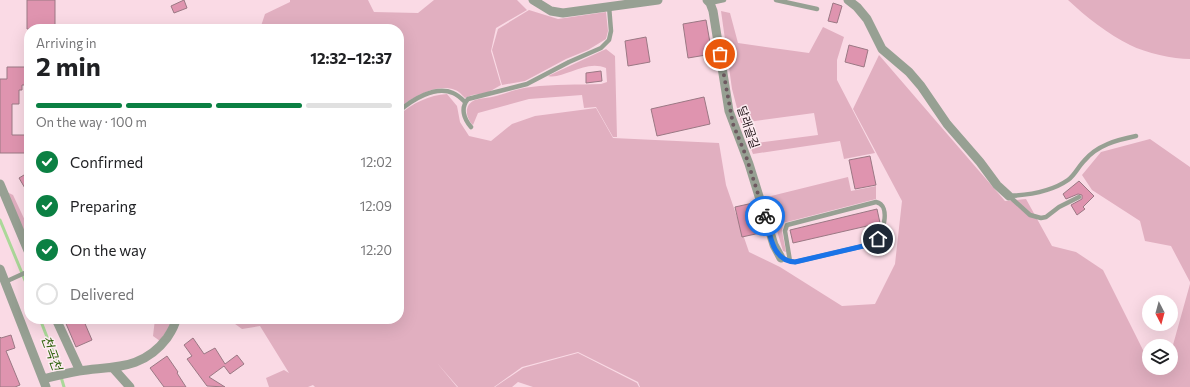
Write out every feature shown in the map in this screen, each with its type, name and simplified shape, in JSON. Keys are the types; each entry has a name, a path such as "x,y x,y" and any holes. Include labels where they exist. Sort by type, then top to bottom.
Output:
{"street":[{"path":"533,0 557,13 658,0"},
{"path":"848,0 857,7 867,19 882,49 910,72 946,124 980,162 997,185 1009,196"},
{"name":"달래골길","path":"709,1 733,124 749,164 774,245 781,258"},
{"path":"0,184 24,242"},
{"path":"0,269 7,281 46,381 76,372 113,368 144,359 154,352 173,329 174,324"},
{"path":"58,324 76,372"},
{"path":"113,368 130,387"}],"lane":[{"path":"709,1 724,0"},
{"path":"776,0 817,9"},
{"path":"471,127 465,121 463,115 465,102 472,97 487,95 527,84 601,48 609,40 611,31 609,6"},
{"path":"404,107 424,96 447,91 454,93 465,102"},
{"path":"1009,196 1036,193 1061,185 1070,179 1089,155 1100,147 1118,140 1136,136"},
{"path":"1009,196 1030,214 1041,218 1046,217 1059,207 1079,197"},
{"path":"781,258 790,262 795,262 876,242 880,235 885,210 883,206 876,202 787,225 784,231 790,262"},
{"path":"7,281 24,273"}],"shaded area":[{"path":"290,0 368,0 374,12 418,13 434,0 517,0 527,10 496,28 491,51 501,85 487,93 472,95 465,98 455,90 441,88 426,92 404,105 404,24 262,24 265,14 290,2"},
{"path":"1068,0 1190,0 1190,59 1160,55 1144,51 1130,45 1098,25"},
{"path":"529,10 558,19 606,12 608,31 606,39 588,50 566,59 525,81 502,85 492,50 498,29"},
{"path":"721,11 730,13 738,43 809,53 823,27 844,37 837,60 837,80 875,153 844,159 840,141 753,154 749,144 818,135 814,113 741,123 732,89"},
{"path":"606,49 615,56 617,137 613,137 596,107 584,108 582,95 529,99 478,113 473,125 467,115 467,108 471,102 477,99 493,97 518,89 548,85 601,84 607,82 606,68 598,66 590,66 560,75 548,76"},
{"path":"879,55 1005,201 1026,199 1052,246 1076,252 1103,270 1142,348 1142,375 1178,375 1178,339 1175,339 1190,284 1190,387 640,387 638,382 578,352 522,367 494,387 458,387 437,363 457,387 315,387 313,385 308,387 269,387 266,378 284,370 289,373 260,326 242,329 235,324 404,324 404,111 422,100 434,96 447,94 457,106 460,122 469,136 491,141 512,124 535,116 596,108 613,138 719,143 726,185 749,252 780,267 842,306 875,304 895,264 902,201 853,109"},
{"path":"1150,139 1190,167 1190,282 1171,246 1145,241 1140,221 1092,190 1082,175 1101,152"},
{"path":"848,177 851,191 876,186 876,199 783,223 782,231 786,252 783,251 767,197"},
{"path":"5,191 13,195 24,218 24,235"},
{"path":"154,324 171,324 160,341 153,336"},
{"path":"578,353 637,383 639,387 533,387 518,382 512,387 495,387 523,368"}],"building":[{"path":"27,0 55,0 55,24 27,24"},
{"path":"184,0 187,8 174,13 171,6"},
{"path":"833,3 842,6 837,23 828,21"},
{"path":"706,20 712,54 688,58 683,24"},
{"path":"646,37 650,62 628,66 625,41"},
{"path":"849,45 868,50 864,67 845,62"},
{"path":"7,67 24,67 24,85 22,85 22,90 19,90 19,104 12,104 12,135 24,135 24,153 0,153 0,79 7,79"},
{"path":"601,71 602,81 586,83 586,73"},
{"path":"704,97 710,124 657,136 651,109"},
{"path":"870,156 876,185 855,189 849,160"},
{"path":"24,175 24,186 19,178"},
{"path":"1079,181 1094,196 1083,207 1085,209 1077,215 1071,205 1082,199 1082,195 1078,194 1066,199 1063,194"},
{"path":"753,203 760,233 742,237 735,207"},
{"path":"877,209 880,223 793,243 790,230"},
{"path":"66,324 85,324 92,340 76,347"},
{"path":"11,335 15,348 6,351 20,385 15,387 0,387 0,337"},
{"path":"193,338 204,354 215,348 225,364 237,355 244,364 230,374 224,366 209,377 225,387 207,386 187,359 192,356 184,345"},
{"path":"167,356 186,387 164,387 150,368"}],"waterway":[{"name":"천곡천","path":"0,220 24,278"},
{"name":"천곡천","path":"42,324 56,360 64,387"}],"way so far":[{"path":"720,54 733,124 746,156 765,216"}],"route":[{"path":"765,216 777,253 781,258 790,262 872,244 878,239"}]}
